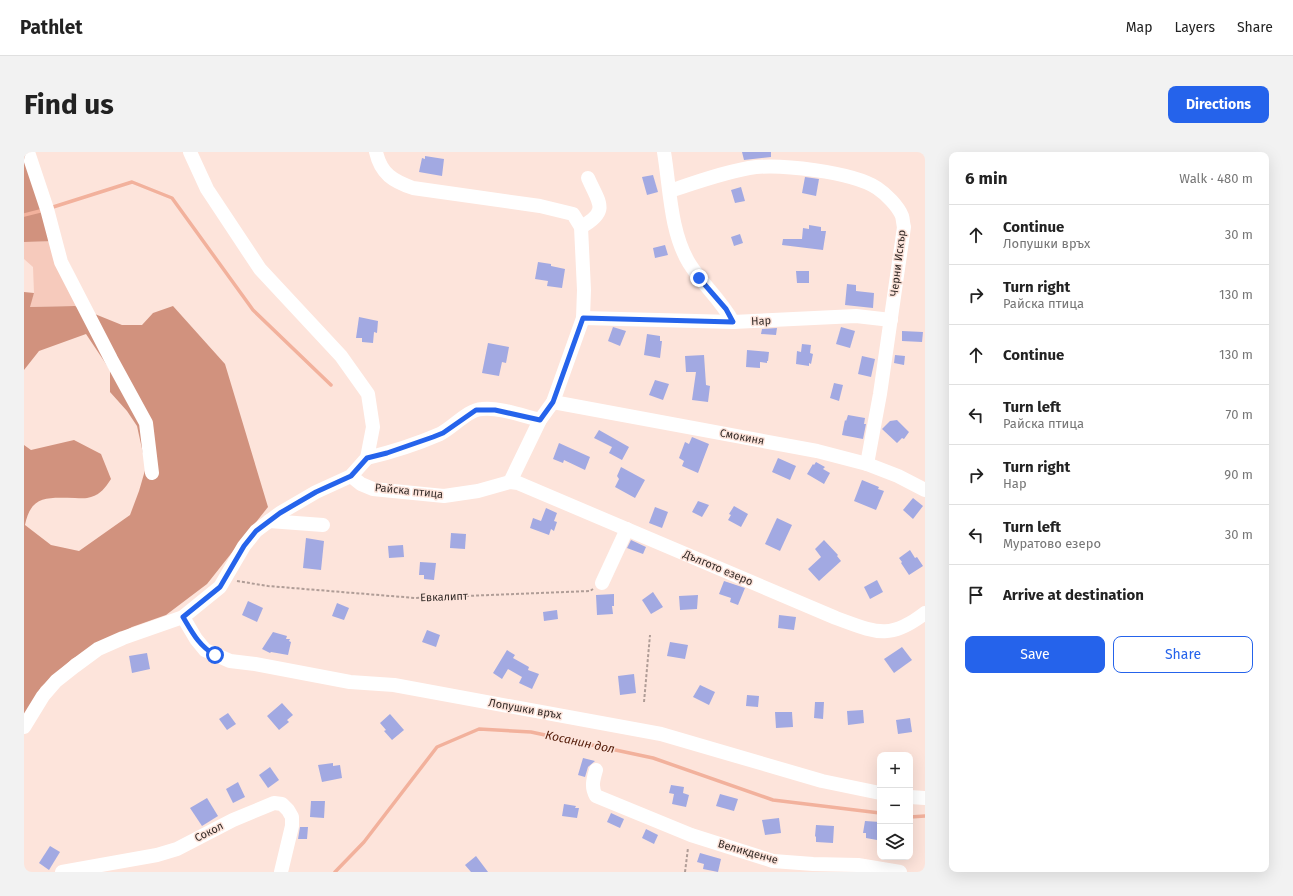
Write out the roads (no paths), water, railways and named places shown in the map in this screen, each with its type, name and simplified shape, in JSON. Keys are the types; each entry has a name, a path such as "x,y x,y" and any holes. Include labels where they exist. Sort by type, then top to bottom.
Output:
{"street":[{"path":"28,152 47,209 61,262 146,423 152,473"},
{"path":"24,727 32,712 56,681 98,649 123,638 183,617 220,587 244,546 256,531 280,513 316,492 351,476 367,458 373,427 368,394 341,356 260,269 207,189 190,152"},
{"path":"376,152 388,176 413,188 540,206 573,214 581,227 584,290 583,318 553,402 540,420 510,482"},
{"path":"664,152 673,220 681,246 689,263 699,278 726,309 733,322"},
{"name":"Черни Искър","path":"670,190 720,174 750,168 774,166 845,176 867,183 878,188 902,215 904,228 880,394 867,464"},
{"path":"581,227 591,222 598,215 600,210 600,204 588,178"},
{"name":"Нар","path":"583,318 733,322 856,316 891,320"},
{"name":"Смокиня","path":"553,402 817,451 867,464 898,476 925,490"},
{"path":"367,458 387,453 438,435 476,410 495,410 540,420"},
{"name":"Райска птица","path":"351,476 362,484 373,489 444,496 478,491 510,482"},
{"name":"Дългото езеро","path":"510,482 531,489 836,618 866,629 884,632 899,629 914,622 925,613"},
{"path":"269,521 322,525"},
{"path":"602,583 627,529"},
{"name":"Лопушки връх","path":"183,617 196,639 205,650 230,661 255,664 350,682 394,685 661,734 822,782 877,792"},
{"name":"Великденче","path":"596,770 592,782 592,790 596,796 691,835 773,861 858,865 900,872"},
{"path":"913,797 925,798"},
{"name":"Сокол","path":"62,872 157,855 177,848 233,820 274,802 282,804 292,817 292,826 281,872"}],"waterway":[{"path":"50,208 132,182 172,198 253,310 331,385"},
{"path":"24,215 44,210"},
{"name":"Косанин дол","path":"335,872 364,842 437,747 479,729 531,732 653,758 773,800 877,813"},
{"name":"Косанин дол","path":"913,817 925,816"}]}
